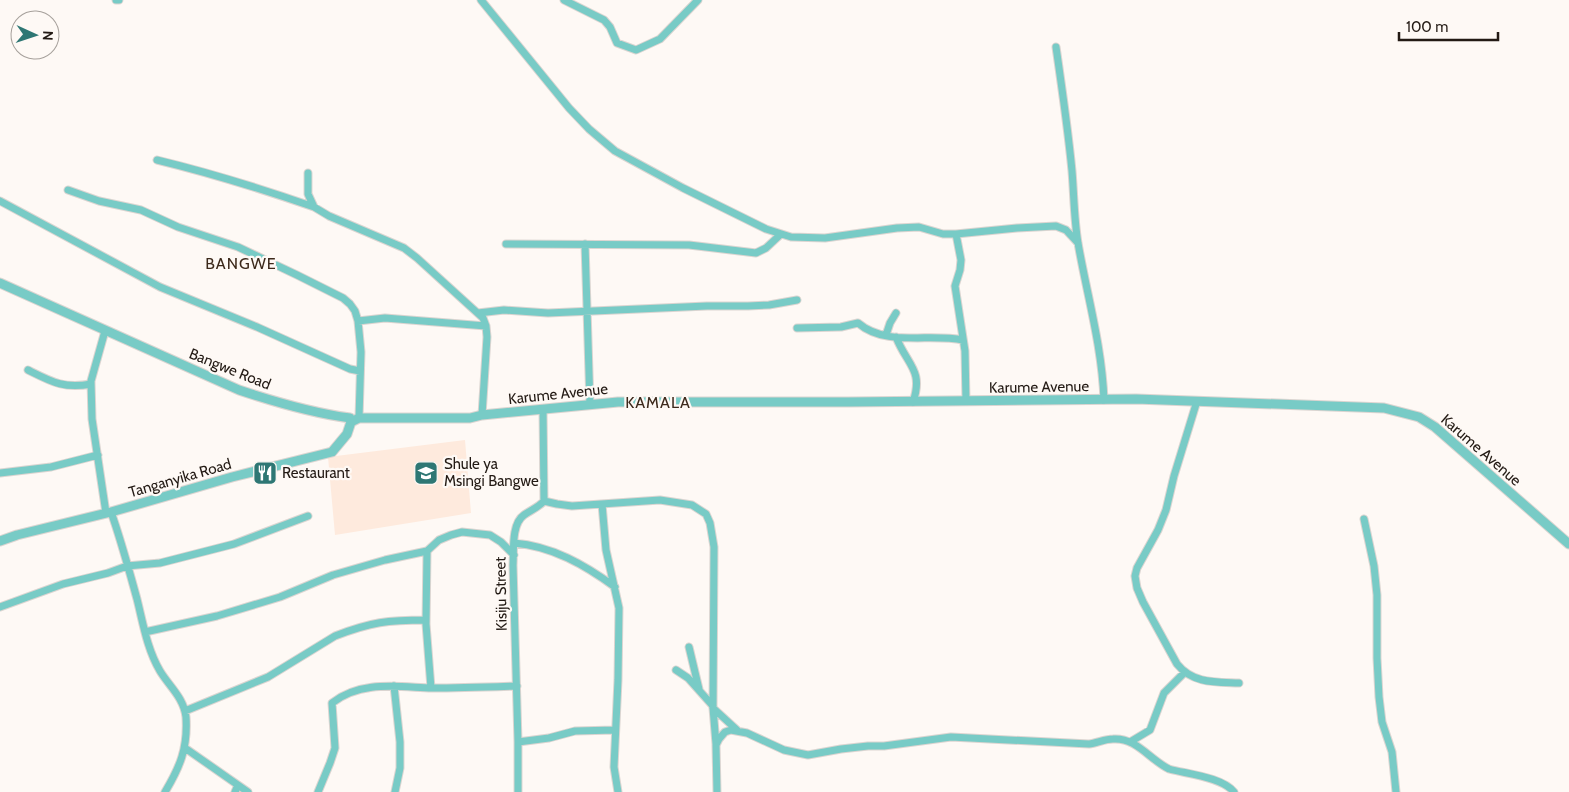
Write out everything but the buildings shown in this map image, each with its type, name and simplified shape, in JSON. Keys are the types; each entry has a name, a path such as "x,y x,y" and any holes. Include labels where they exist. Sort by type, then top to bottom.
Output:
{"street":[{"path":"481,0 569,108 589,129 616,151 683,188 766,229 791,237 825,238 882,229 920,227 943,234 956,234 1056,226 1070,233 1078,243"},
{"path":"564,0 604,20 610,27 617,43 636,50 660,39 698,0"},
{"path":"1056,46 1072,171 1078,243 1096,329 1104,400"},
{"path":"157,160 262,188 314,207 329,216 404,248 417,258 478,313 486,326 487,349 482,415"},
{"path":"308,173 308,194 314,207"},
{"path":"68,190 99,201 141,210 178,227 252,254 343,298 355,311 358,322 360,371 355,420"},
{"path":"0,201 160,287 257,327 350,369 360,371"},
{"path":"506,244 548,246 585,244 689,245 756,252 766,248 781,234"},
{"path":"956,234 961,260 955,286 963,340 966,401"},
{"path":"585,244 590,404"},
{"name":"Bangwe Road","path":"0,283 239,390 266,399 355,420 462,418"},
{"path":"478,313 504,310 548,313 587,310 748,306 769,305 797,300"},
{"path":"886,335 896,313"},
{"path":"358,322 385,318 486,326"},
{"path":"798,328 841,327 858,323 864,328 896,337 942,337 963,340"},
{"path":"105,331 91,384 92,419 108,512 127,566 145,632 160,672 179,696 185,711 185,748 182,761 165,792"},
{"path":"896,337 900,348 916,372 917,390 913,402"},
{"path":"28,370 53,383 79,386 91,384"},
{"name":"Karume Avenue","path":"462,418 618,402 1104,400 1197,401 1384,408 1418,417 1434,427 1569,544"},
{"path":"1197,401 1174,476 1166,510 1158,530 1137,568 1135,576 1137,588 1143,602 1177,664 1184,673 1203,680 1239,683"},
{"path":"543,409 544,500 572,506 660,500 692,505 706,514 710,523 714,547 714,707 717,749 717,792"},
{"name":"Tanganyika Road","path":"0,542 17,535 332,452 355,420"},
{"path":"0,473 51,467 98,455"},
{"name":"Kisiju Street","path":"518,792 514,543 520,518 541,505 544,500"},
{"path":"602,504 606,550 619,608 614,767 618,792"},
{"path":"0,607 64,584 108,573 127,566 160,563 234,544 308,516"},
{"path":"1364,519 1374,566 1377,595 1379,697 1382,722 1392,752 1396,792"},
{"path":"145,632 217,616 280,597 334,575 386,560 428,551 439,540 462,532 490,535 496,538 514,556"},
{"path":"514,543 538,546 558,554 591,570 615,587"},
{"path":"428,551 426,620 431,688"},
{"path":"185,711 268,677 340,634 364,625 381,622 426,620"},
{"path":"690,647 699,689"},
{"path":"676,670 688,678 738,730"},
{"path":"1130,742 1150,730 1164,693 1184,673"},
{"path":"318,792 335,748 332,703 348,693 363,688 394,686 431,688 517,686"},
{"path":"394,686 400,742 400,768 395,792"},
{"path":"518,742 549,738 575,731 615,730"},
{"path":"717,749 718,739 725,732 731,730 747,733 784,750 808,755 843,748 898,745 951,737 1089,744 1110,739 1130,742 1169,769 1215,780 1228,786 1234,792"},
{"path":"185,748 236,789 248,792"}],"shaded area":[{"path":"465,440 471,513 335,535 328,457"}],"place":[{"name":"Restaurant","path":"265,473"},
{"name":"Shule ya Msingi Bangwe","path":"426,473"}],"district":[{"name":"BANGWE","path":"241,263"},
{"name":"KAMALA","path":"658,402"}]}
